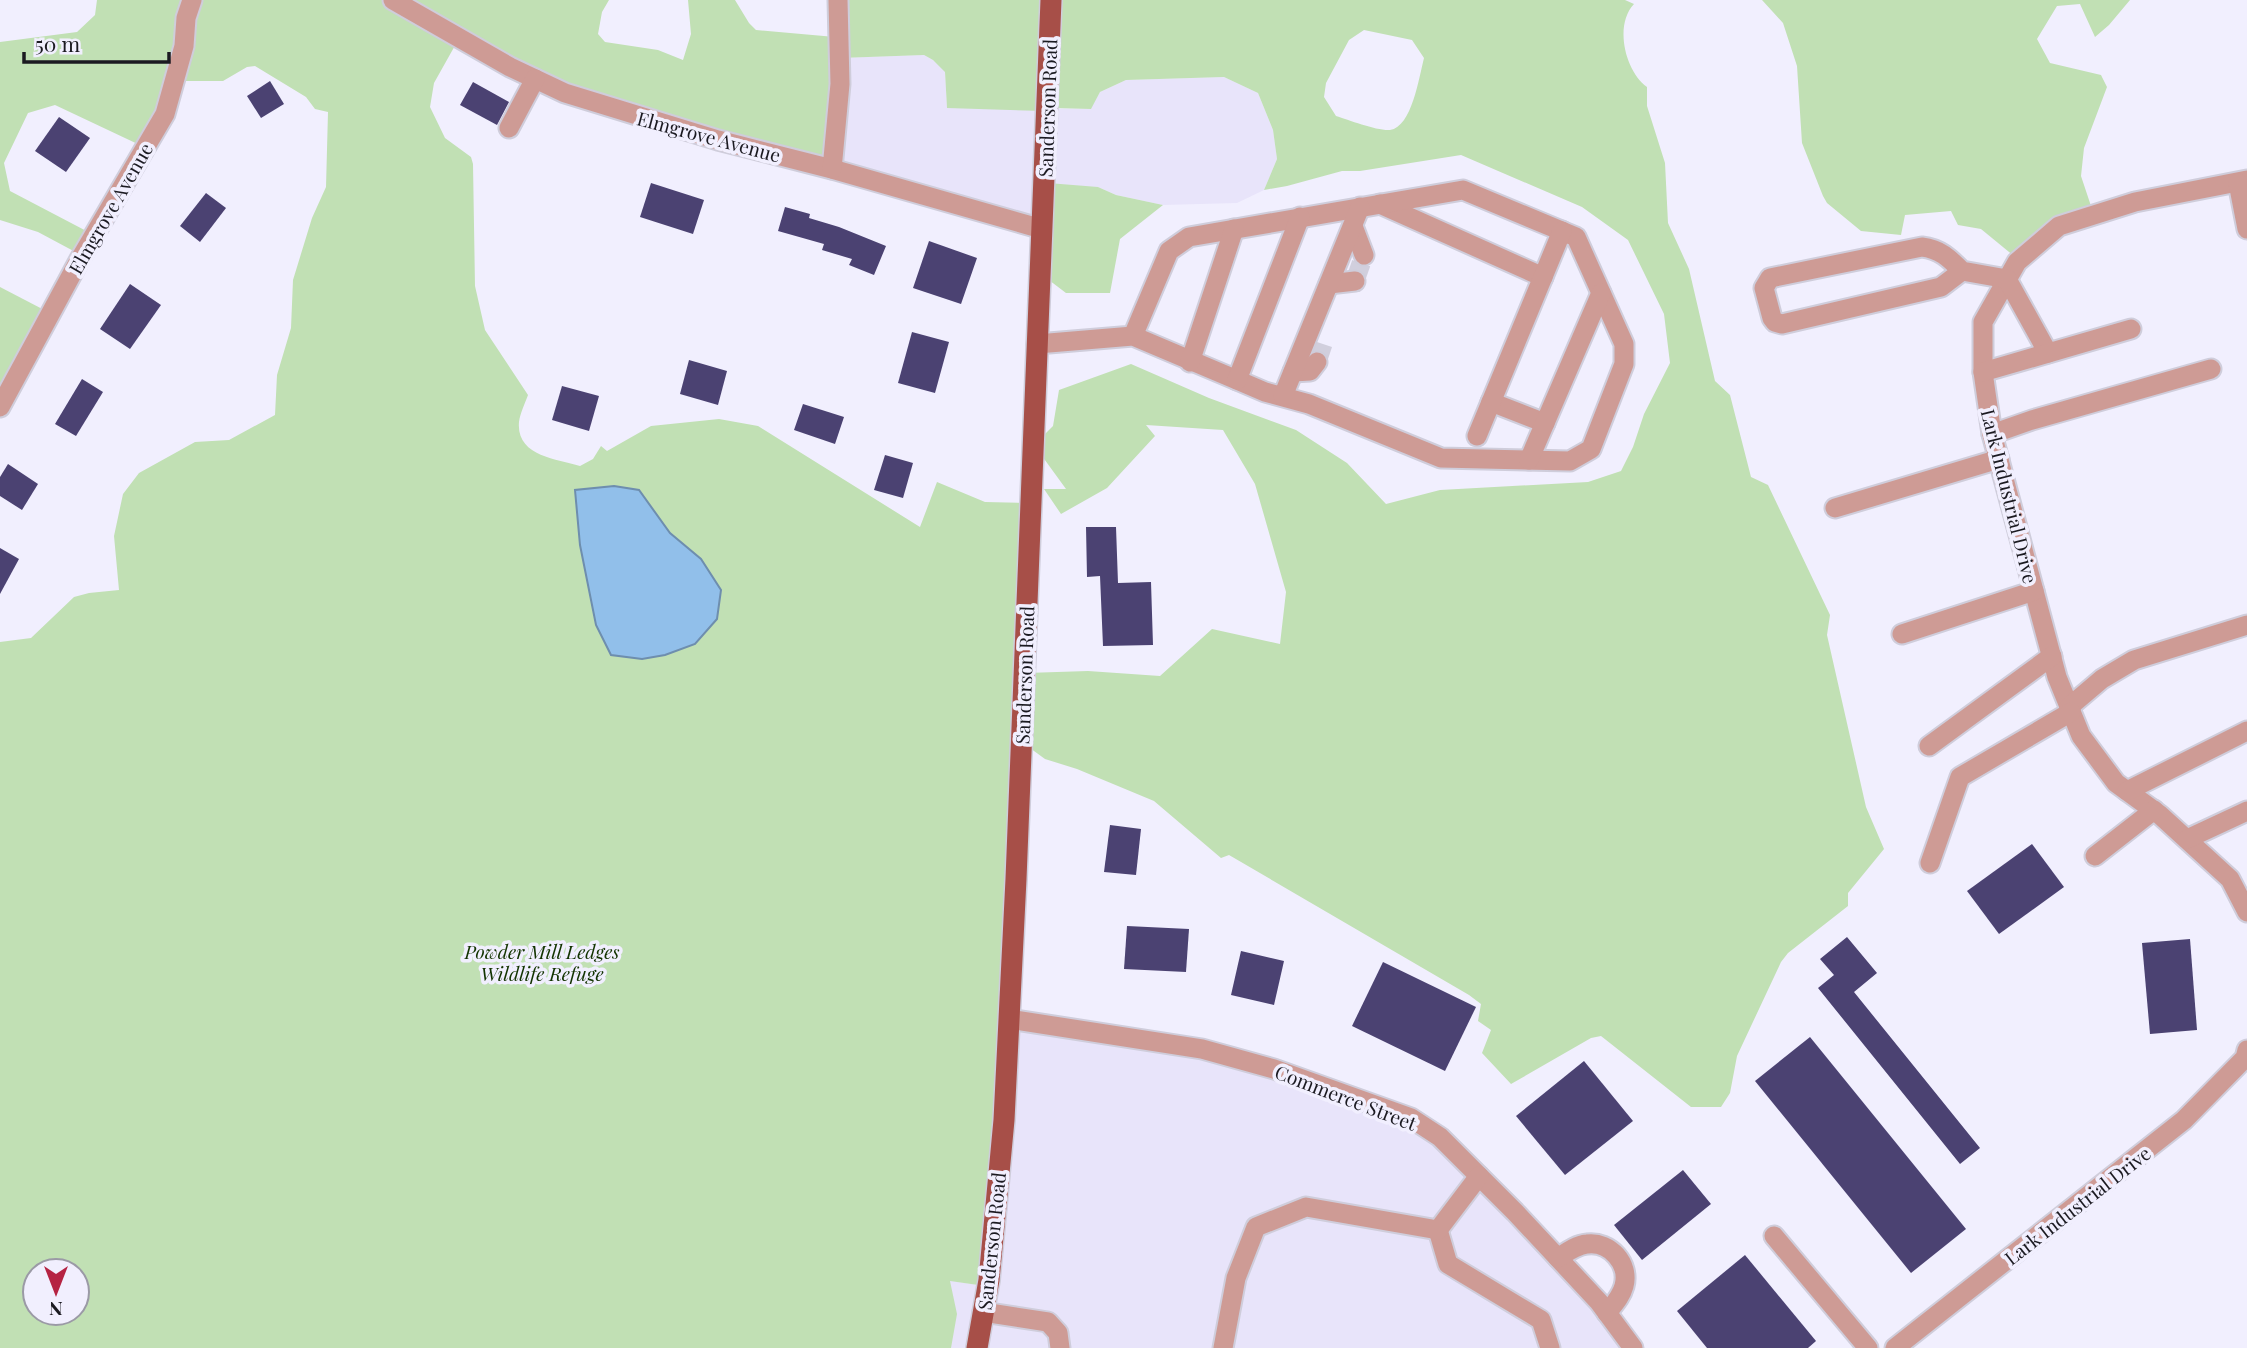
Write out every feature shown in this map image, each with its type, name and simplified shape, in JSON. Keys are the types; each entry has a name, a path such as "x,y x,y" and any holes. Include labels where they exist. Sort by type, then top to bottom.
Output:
{"main road":[{"name":"Sanderson Road","path":"977,1348 989,1280 1004,1120 1051,0"}],"street":[{"name":"Elmgrove Avenue","path":"0,407 80,259 165,114 184,46 186,18 191,0"},
{"name":"Elmgrove Avenue","path":"393,0 510,67 565,93 718,140 832,169 1042,229"},
{"path":"832,169 840,84 838,9"},
{"path":"509,128 535,79"},
{"path":"2242,181 2247,229"},
{"name":"Lark Industrial Drive","path":"2242,181 2134,202 2059,226 2017,262 1983,322 1983,372 1992,434 2034,591 2052,656 2081,736 2116,783 2154,810 2230,879 2247,912"},
{"path":"1037,344 1133,336 1190,362 1308,404 1441,458 1570,461 1591,449 1624,365 1624,344 1576,237 1463,190 1364,212 1300,218 1189,237 1169,251 1133,336"},
{"path":"1364,212 1364,255"},
{"path":"1364,212 1543,277"},
{"path":"1283,396 1329,284 1364,212"},
{"path":"1237,380 1300,218"},
{"path":"1190,362 1234,229"},
{"path":"1477,436 1562,231"},
{"path":"1962,271 1941,287 1782,324 1774,323 1764,288 1770,278 1922,247 1935,248 1962,271 2007,279 2048,353"},
{"path":"1329,284 1355,281"},
{"path":"1528,460 1601,293"},
{"path":"1318,310 1326,335"},
{"path":"1983,372 2131,329"},
{"path":"1293,372 1310,371 1317,362"},
{"path":"1992,434 2211,369"},
{"path":"1491,402 1545,423"},
{"path":"1835,508 1999,459"},
{"path":"1902,634 2034,591"},
{"path":"1930,863 1960,777 2070,709 2102,679 2134,660 2247,625"},
{"path":"1929,746 2052,656"},
{"path":"2127,790 2247,731"},
{"path":"2095,856 2154,810"},
{"path":"2188,839 2247,811"},
{"name":"Commerce Street","path":"1009,1018 1202,1049 1274,1069 1411,1118 1440,1137 1479,1176 1558,1258 1607,1313 1633,1348"},
{"name":"Lark Industrial Drive","path":"1895,1348 2184,1120 2245,1058 2247,1050"},
{"path":"1438,1230 1479,1176"},
{"path":"1223,1348 1236,1278 1256,1227 1306,1207 1438,1230"},
{"path":"1438,1230 1448,1264 1541,1320 1550,1348"},
{"path":"1774,1236 1868,1348"},
{"path":"1558,1258 1588,1244 1605,1246 1616,1254 1623,1266 1626,1282 1620,1297 1607,1313"},
{"path":"983,1312 1048,1322 1058,1333 1060,1348"}],"shaded area":[{"path":"924,55 945,71 947,108 1090,109 1100,92 1126,80 1224,77 1258,93 1273,130 1277,159 1264,190 1237,203 1163,205 1116,195 1098,187 1032,227 836,174 839,58"},
{"path":"1009,1025 1263,1069 1438,1139 1631,1348 752,1348 824,1262 985,1286"}],"green space":[{"name":"Powder Mill Ledges Wildlife Refuge","path":"97,0 609,0 602,12 598,34 605,42 658,50 683,60 691,34 688,0 735,0 756,30 835,37 837,0 1625,0 1634,4 1624,24 1625,47 1633,70 1647,87 1647,106 1665,163 1668,223 1689,269 1715,381 1730,395 1751,477 1768,485 1830,615 1827,635 1866,807 1884,849 1848,893 1848,906 1788,953 1781,962 1737,1056 1730,1093 1721,1107 1691,1107 1601,1036 1591,1038 1511,1084 1482,1053 1491,1030 1478,1021 1481,1004 1469,995 1229,855 1221,858 1154,801 1077,769 1045,759 1023,743 985,1286 950,1281 957,1314 951,1348 0,1348 0,642 31,638 74,597 119,590 114,536 123,494 139,473 195,442 229,440 275,415 277,375 291,328 293,280 312,218 326,187 328,112 315,109 306,97 255,66 247,67 223,81 177,81 144,147 55,105 28,113 4,163 10,191 94,235 81,255 38,232 0,220 0,42 77,32 95,15","holes":["1364,30 1412,40 1424,58 1409,111 1398,127 1384,130 1336,116 1324,97 1326,83 1349,40","457,42 663,126 832,170 840,58 924,55 945,72 947,108 1044,111 1052,108 1091,109 1100,92 1126,80 1224,77 1258,93 1273,130 1277,159 1264,190 1342,171 1360,171 1461,155 1582,207 1628,240 1664,314 1670,363 1644,414 1633,447 1621,471 1588,482 1440,490 1386,504 1347,463 1296,430 1209,398 1131,364 1059,390 1053,426 1034,445 1066,489 1044,489 1061,514 1107,488 1155,436 1146,425 1223,430 1255,484 1286,592 1280,644 1212,629 1160,676 1088,671 1026,673 1029,503 985,502 937,482 920,527 758,426 719,419 651,426 607,451 601,446 593,459 580,466 539,454 524,442 519,422 528,395 485,330 475,286 473,164 471,157 445,138 430,107 434,83"]},
{"path":"1762,0 2130,0 2095,37 2080,4 2057,6 2037,39 2050,63 2101,75 2107,87 2084,148 2081,176 2094,215 2020,261 1981,229 1958,225 1951,211 1905,215 1901,235 1861,231 1827,203 1823,196 1802,143 1797,66 1783,23"},
{"path":"1048,183 1098,187 1116,195 1163,205 1120,239 1110,293 1066,293 1041,274"},
{"path":"0,287 50,313 0,406"}],"water":[{"path":"614,486 639,490 670,533 701,559 721,590 717,619 695,644 665,655 642,659 611,655 596,625 580,545 575,490"}],"building":[{"path":"270,81 284,104 261,118 247,96"},
{"path":"473,82 509,102 497,125 460,105"},
{"path":"59,117 90,138 66,172 35,151"},
{"path":"651,183 704,200 693,234 640,217"},
{"path":"206,193 226,208 200,242 180,226"},
{"path":"785,207 810,214 809,218 886,246 874,275 849,265 852,259 822,250 824,244 778,231"},
{"path":"929,241 977,258 961,304 913,288"},
{"path":"130,284 161,305 130,349 100,329"},
{"path":"912,332 949,342 935,393 898,383"},
{"path":"689,360 727,371 718,405 680,394"},
{"path":"82,379 103,392 76,436 55,424"},
{"path":"562,386 599,396 589,431 552,420"},
{"path":"803,404 844,417 835,444 794,430"},
{"path":"885,455 913,463 903,498 874,490"},
{"path":"8,464 38,484 22,510 0,496 0,477"},
{"path":"1086,527 1116,527 1118,583 1151,582 1153,645 1103,646 1100,576 1087,577"},
{"path":"0,548 19,559 0,594"},
{"path":"1110,825 1141,829 1136,875 1104,872"},
{"path":"2032,844 2064,887 1999,934 1967,891"},
{"path":"1127,926 1189,929 1186,972 1124,969"},
{"path":"1847,937 1877,973 1854,992 1980,1148 1960,1164 1818,988 1834,975 1820,959"},
{"path":"2190,939 2197,1030 2150,1034 2142,943"},
{"path":"1241,951 1284,961 1274,1005 1231,995"},
{"path":"1383,962 1476,1007 1445,1071 1352,1026"},
{"path":"1810,1037 1966,1229 1911,1273 1755,1081"},
{"path":"1584,1061 1633,1121 1565,1175 1516,1116"},
{"path":"1683,1170 1711,1204 1642,1260 1614,1225"},
{"path":"1745,1255 1816,1341 1808,1348 1707,1348 1677,1311"}],"tunnel":[{"path":"1355,281 1364,255"},
{"path":"1317,362 1326,335"}]}
